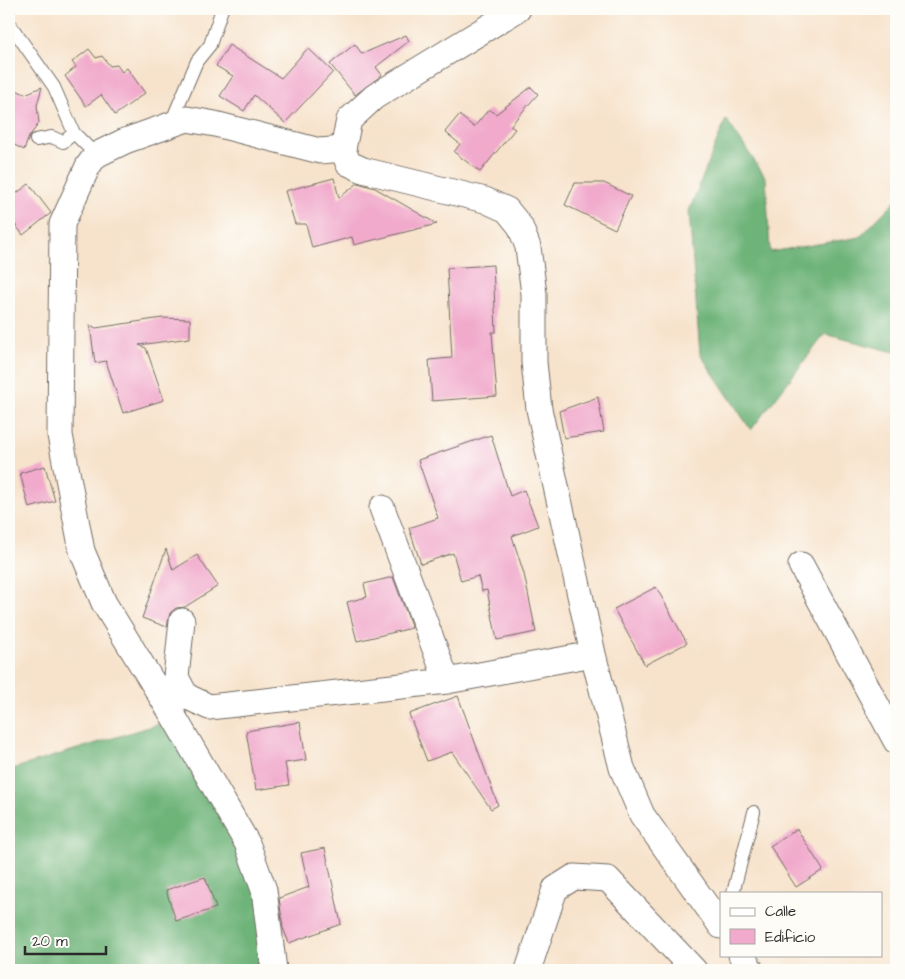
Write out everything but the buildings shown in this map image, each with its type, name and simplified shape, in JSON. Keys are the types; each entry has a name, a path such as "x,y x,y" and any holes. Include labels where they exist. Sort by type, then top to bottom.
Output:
{"street":[{"path":"518,9 374,97 349,120 343,149 348,162 363,170 485,200 507,210 520,226 528,246 534,294 534,362 539,410 593,654 622,768 642,815 720,925"},
{"path":"274,970 264,890 247,843 176,719 104,603 80,542 60,435 62,224 88,166 96,155 125,141 187,119 215,124 320,151 343,149"},
{"path":"382,508 447,681"},
{"path":"801,565 896,741"},
{"path":"182,621 176,677 186,696 209,707 447,681 593,654"},
{"path":"528,970 555,889 574,877 608,880 694,970"},
{"path":"742,956 751,970"}],"lane":[{"path":"170,125 184,87 197,61 210,45 222,9"},
{"path":"9,23 54,87 74,133 96,155"},
{"path":"36,140 52,137 63,142 74,133"},
{"path":"733,892 754,812"}],"green space":[{"path":"726,119 766,178 770,252 860,237 896,200 896,350 894,352 825,334 751,430 700,354 689,211"},
{"path":"175,719 247,843 274,970 9,970 9,770"}]}
